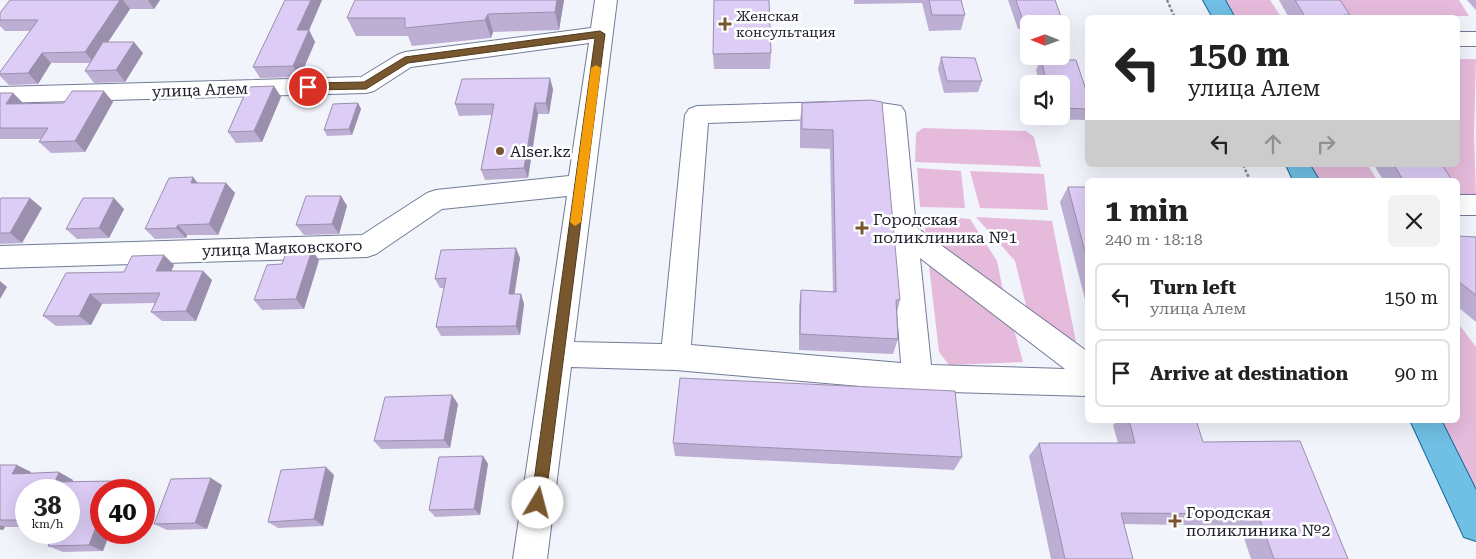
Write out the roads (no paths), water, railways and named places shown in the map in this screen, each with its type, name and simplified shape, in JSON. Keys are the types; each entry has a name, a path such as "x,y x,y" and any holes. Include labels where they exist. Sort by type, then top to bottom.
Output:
{"main road":[{"path":"1214,0 1222,15"},
{"path":"1426,423 1476,525"}],"street":[{"path":"530,559 606,0"},
{"name":"улица Алем","path":"0,95 366,85 405,60 600,34"},
{"path":"1460,39 1476,39"},
{"path":"675,357 697,115 868,110 893,112 917,378"},
{"name":"улица Маяковского","path":"0,257 368,246 436,200 580,185"},
{"path":"1460,205 1476,205"},
{"path":"903,231 1085,367"},
{"path":"558,354 675,357 917,378 1085,383"}],"place":[{"name":"Женская консультация","path":"725,24"},
{"name":"Alser.kz","path":"500,151"},
{"name":"Городская поликлиника №1","path":"862,228"},
{"name":"Городская поликлиника №2","path":"1175,521"}]}
